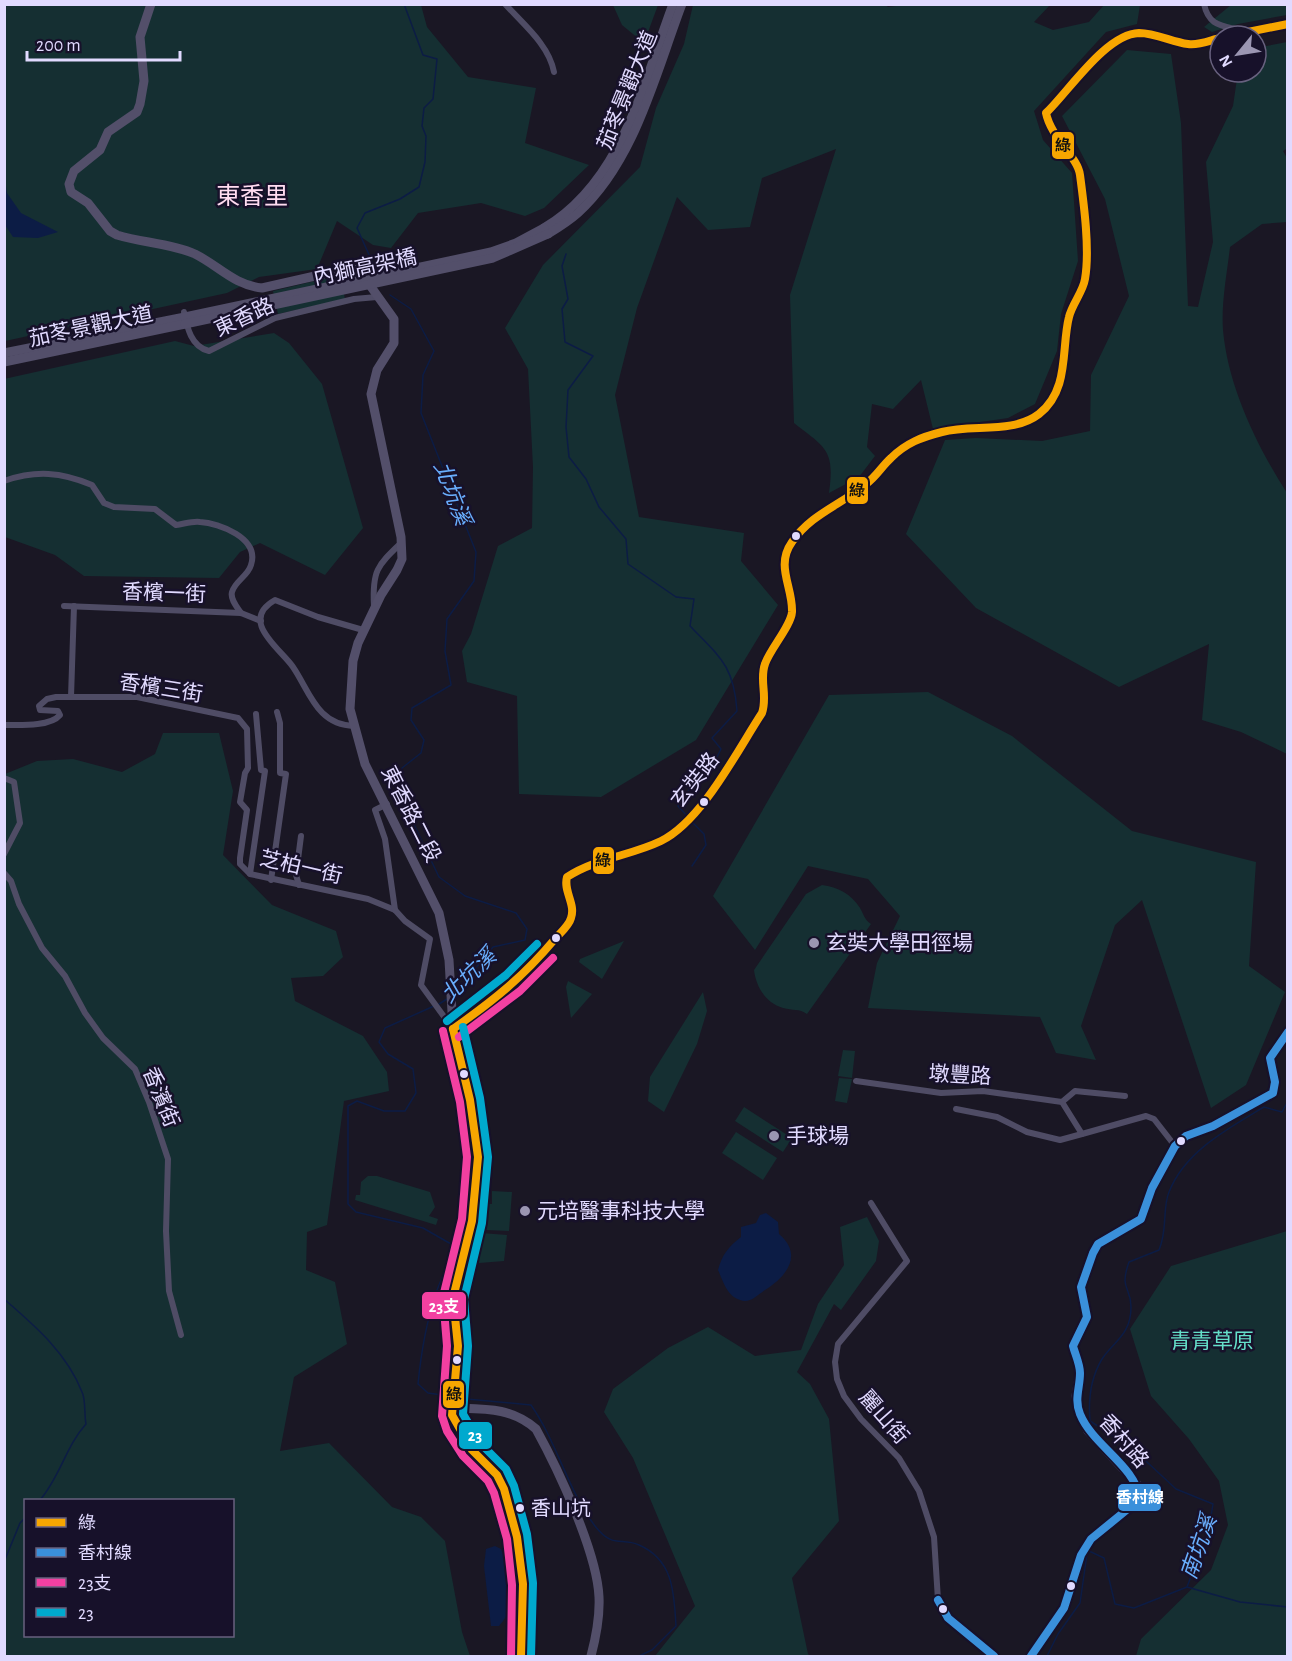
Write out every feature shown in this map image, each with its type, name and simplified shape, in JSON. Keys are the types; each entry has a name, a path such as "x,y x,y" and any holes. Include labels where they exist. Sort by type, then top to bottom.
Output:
{"street":[{"path":"151,4 140,37 144,81 137,112 108,132 100,150 74,171 69,184 71,192 88,203 110,231 117,235 172,246 196,255 234,281 248,286 262,288 346,269 359,270 377,297 388,306 394,319 396,332 393,347 372,381 371,394 402,543 402,559 398,570 363,630 318,617 275,600 264,610 261,621 265,635 295,670 315,707 346,726 354,726"},
{"path":"505,4 548,53 555,72"},
{"name":"茄苳景觀大道","path":"546,231 575,205 610,162 628,123 673,4"},
{"name":"茄苳景觀大道","path":"546,231 577,214 588,203 606,182 624,152 681,4"},
{"path":"1204,4 1207,17 1219,24"},
{"path":"1268,28 1287,24"},
{"name":"玄奘路","path":"453,1029 500,996 525,974 569,923 573,917 573,908 565,885 567,877 592,865 666,839 716,783 762,713 766,701 763,675 765,664 792,613 784,572 785,557 790,544 807,522 867,484 891,457 913,440 945,431 1008,426 1039,414 1055,394 1066,359 1069,317 1084,281 1086,258 1080,172 1052,134 1046,113 1067,93 1099,53 1125,36 1137,33 1149,34 1191,45 1208,41"},
{"name":"內獅高架橋","path":"185,318 493,258 546,231"},
{"path":"354,299 368,282"},
{"name":"東香路","path":"185,318 200,347 209,351 275,318 354,299 377,297"},
{"name":"茄苳景觀大道","path":"4,353 185,318"},
{"name":"茄苳景觀大道","path":"4,362 185,318"},
{"path":"374,608 402,571 407,547 386,447 379,433"},
{"path":"4,481 25,474 45,472 92,485 104,503 114,507 155,509 176,525 199,522 233,531 246,543 253,558 251,566 232,592 232,598 241,613"},
{"path":"374,608 374,580 377,568 402,543"},
{"name":"香檳一街","path":"64,606 241,613 261,621"},
{"path":"71,697 74,606"},
{"name":"東香路二段","path":"363,630 353,661 350,709 361,753 439,913 449,960 453,1029"},
{"name":"香檳三街","path":"4,725 25,725 56,720 60,715 58,711 40,710 39,706 47,699 71,697 137,697 228,716 243,722"},
{"path":"277,712 280,723 280,772"},
{"path":"250,874 263,771 255,714"},
{"name":"芝柏一街","path":"243,722 247,729 248,768 240,802 247,810 240,864 250,874 271,880 368,899 395,910 405,921 425,932 430,939 421,985 453,1029"},
{"path":"248,768 286,774 271,880"},
{"path":"4,778 14,782 20,823 4,854"},
{"path":"387,804 375,810 385,839 395,910"},
{"path":"299,885 296,875 301,836"},
{"name":"香濱街","path":"4,873 11,881 19,904 42,948 65,976 103,1038 135,1069 149,1102 168,1159 166,1232 169,1291 181,1335"},
{"path":"453,1029 472,1108 478,1157 472,1221 453,1298 458,1346 453,1404 456,1426 472,1450 497,1475 504,1489 517,1537 523,1584 521,1656"},
{"path":"1174,1146 1186,1136 1213,1126 1273,1093 1275,1082 1270,1058 1287,1031"},
{"name":"墩豐路","path":"856,1081 941,1093 983,1091 1062,1102 1075,1091 1125,1096"},
{"path":"1062,1102 1082,1134"},
{"name":"墩豐路","path":"956,1109 997,1116 1027,1132 1060,1140 1146,1116 1154,1119 1174,1146"},
{"name":"香村路","path":"1031,1656 1064,1608 1081,1555 1090,1539 1140,1499 1138,1485 1088,1431 1079,1412 1076,1396 1080,1372 1073,1346 1075,1336 1087,1317 1081,1287 1093,1253 1098,1244 1141,1219 1152,1188 1174,1146"},
{"name":"麗山街","path":"871,1203 907,1261 838,1344 835,1362 837,1379 844,1396 861,1419 887,1444 919,1491 934,1537 938,1600 948,1618 994,1656"},
{"path":"453,1404 510,1412 523,1417 536,1429 585,1538 596,1572 600,1617 591,1656"}],"green space":[{"path":"884,4 888,7 910,4 1050,5 1034,22 1053,30 1089,22 1104,5 1140,5 1137,24 1106,32 1034,111 1043,140 1072,173 1078,261 1061,314 1057,351 1035,404 1008,418 933,429 921,380 893,409 872,404 867,447 875,456 859,477 829,493 831,467 826,451 814,438 794,423 790,295 836,149 762,178 750,227 708,230 677,197 637,308 615,395 639,517 744,533 741,561 778,605 696,740 601,797 519,794 517,696 467,682 462,651 471,634 498,546 532,528 533,467 528,369 505,328 543,265 640,167 656,108 684,44 693,5"},
{"path":"4,5 421,5 427,27 468,77 536,88 525,143 589,165 544,208 525,216 481,203 418,213 391,248 373,245 337,221 317,269 259,277 227,293 5,341"},
{"path":"613,5 658,5 644,43 622,25"},
{"path":"1231,5 1287,5 1287,15 1238,24 1208,24 1208,30 1204,27"},
{"path":"1287,42 1288,148 1283,151 1287,158 1287,222 1262,224 1230,247 1223,330 1231,373 1246,415 1265,456 1287,493 1287,754 1241,732 1202,720 1209,644 1119,687 976,608 906,534 945,440 976,438 1042,441 1090,431 1091,375 1129,296 1105,199 1062,116 1127,50 1171,54 1181,123 1188,306 1198,307 1213,242 1206,162 1233,106 1236,84 1268,84 1268,46"},
{"path":"340,275 345,299 278,314 273,291"},
{"path":"274,333 289,343 322,384 363,528 325,575 260,543 240,552 219,578 84,576 55,555 5,537 4,379 175,341 194,346"},
{"path":"928,692 1012,736 1132,831 1256,862 1249,966 1285,992 1246,1085 1211,1108 1142,900 1115,925 1081,1026 1096,1060 1056,1053 1040,1017 868,1008 877,963 900,916 868,879 808,866 755,950 713,896 829,695"},
{"path":"163,733 219,733 233,791 223,855 272,905 336,931 343,957 323,976 291,978 295,1001 363,1036 387,1072 389,1091 344,1101 327,1225 307,1232 306,1270 335,1282 347,1344 294,1377 280,1451 329,1443 392,1507 421,1517 445,1541 462,1632 470,1656 5,1656 5,774 37,761 73,759 122,772 155,754"},
{"name":"玄奘大學田徑場","path":"822,885 839,889 848,895 871,924 807,1014 799,1010 777,1006 767,998 757,982 754,970 806,894"},
{"path":"624,941 602,979 579,962 580,959"},
{"path":"568,981 592,994 571,1018 566,987"},
{"path":"703,992 707,1011 697,1044 664,1112 648,1101 650,1077"},
{"path":"843,1050 855,1051 852,1078 838,1076"},
{"path":"839,1078 852,1079 847,1103 835,1101"},
{"path":"744,1107 792,1138 783,1152 735,1121"},
{"path":"736,1132 777,1158 763,1180 722,1153"},
{"path":"368,1176 377,1176 430,1192 435,1207 429,1216 438,1219 436,1225 355,1200 356,1195 360,1195 361,1182"},
{"path":"492,1191 512,1192 509,1231 486,1230 487,1204 492,1204"},
{"path":"867,1217 879,1241 876,1261 841,1310 834,1304 797,1372 810,1384 829,1419 839,1521 792,1578 810,1656 655,1656 695,1606 633,1458 604,1412 613,1389 668,1348 708,1327 755,1356 801,1350 818,1304 844,1265 840,1227"},
{"name":"青青草原","path":"1287,1231 1287,1656 1136,1656 1141,1639 1211,1570 1228,1525 1219,1481 1189,1439 1151,1396 1130,1329 1171,1266"},
{"path":"481,1233 507,1235 504,1261 479,1263"}],"water":[{"path":"5,180 7,193 21,213 58,232 38,238 13,237 5,225"},
{"path":"766,1213 778,1222 779,1234 790,1250 789,1265 773,1285 750,1300 740,1300 729,1292 718,1270 726,1252 741,1237 741,1227 756,1223 760,1215"},
{"path":"495,1546 501,1549 508,1569 512,1598 506,1617 499,1626 491,1626 484,1566 486,1549"}],"waterway":[{"name":"北坑溪","path":"375,268 357,228 365,213 400,199 419,187 425,162 426,136 422,126 424,108 433,99 437,59 423,55 404,4"},
{"path":"566,254 562,266 568,299 562,309 565,342 593,356 568,390 566,427 569,457 586,479 599,507 626,539 628,564 676,597 694,599 690,626 724,663 733,683 737,711 712,738 721,749 710,771 691,787 678,806 688,817"},
{"name":"北坑溪","path":"390,295 411,309 434,351 423,375 421,413 476,552 474,581 447,619 445,651 451,685 412,708 411,720 424,740 421,753 402,768 397,789 439,877 465,896 516,913 527,929 525,940 493,947 456,992"},
{"path":"691,821 704,834 706,845 692,866"},
{"name":"北坑溪","path":"439,1004 447,999"},
{"name":"北坑溪","path":"434,1006 385,1028 379,1042 388,1054 413,1069 416,1093 405,1111 384,1111 357,1101 348,1106 348,1204 356,1212 423,1228 451,1244 448,1262 436,1293 427,1327 418,1384 428,1393 449,1396"},
{"name":"南坑溪","path":"1089,1551 1104,1558 1115,1604 1134,1608 1187,1587 1209,1528 1213,1504 1176,1489 1134,1450 1090,1421 1091,1389 1102,1359 1121,1337 1128,1324 1131,1300 1125,1278 1129,1262 1159,1250 1167,1199 1176,1177 1197,1153 1223,1132 1264,1107 1282,1112 1288,1101"},
{"path":"4,1299 59,1353 76,1378 84,1399 86,1424 73,1442 53,1482 41,1499"},
{"name":"北坑溪","path":"456,1398 531,1405 548,1435 577,1498 595,1526 607,1538 639,1545 651,1551 659,1559 666,1569 673,1590 676,1626 652,1650 639,1656"},
{"path":"4,1562 20,1523 24,1519"},
{"name":"南坑溪","path":"1047,1656 1058,1634 1080,1603 1087,1554"},
{"path":"1187,1587 1240,1602 1288,1607"}],"transit line":[{"name":"綠","path":"1268,28 1288,24"},
{"name":"綠","path":"453,1029 519,977 566,927 572,913 567,877 590,865 661,841 691,818 718,784 764,707 763,670 792,612 785,560 787,551 800,532 817,517 870,481 902,448 915,441 954,430 1017,424 1039,414 1049,404 1056,393 1063,368 1069,317 1084,284 1087,241 1078,168 1053,131 1046,113 1101,53 1126,36 1145,33 1182,43 1200,44 1208,42"},
{"name":"23","path":"447,1021 506,975 537,944"},
{"name":"23支","path":"459,1037 520,991 553,958"},
{"name":"23","path":"463,1027 480,1098 488,1157 482,1223 464,1299 468,1346 463,1414 480,1443 506,1469 514,1486 527,1534 533,1583 531,1656"},
{"name":"綠","path":"453,1029 470,1100 478,1157 472,1221 453,1298 458,1346 452,1415 472,1450 497,1475 504,1489 517,1537 523,1584 521,1656"},
{"name":"23支","path":"443,1031 460,1102 467,1157 462,1219 443,1297 447,1346 442,1416 447,1431 463,1456 488,1481 494,1493 507,1539 512,1585 511,1656"},
{"name":"香村線","path":"1031,1656 1064,1608 1081,1555 1091,1539 1140,1499 1137,1487 1130,1476 1094,1436 1078,1409 1080,1370 1073,1346 1087,1317 1081,1287 1093,1253 1098,1244 1141,1219 1152,1188 1175,1146 1186,1136 1213,1126 1273,1093 1275,1082 1270,1058 1288,1032"},
{"name":"香村線","path":"938,1600 948,1618 994,1656"}],"place":[{"name":"玄奘大學田徑場","path":"814,943"},
{"name":"手球場","path":"774,1136"},
{"name":"元培醫事科技大學","path":"525,1211"},
{"name":"香山坑","path":"520,1508"}],"district":[{"name":"東香里","path":"252,196"}]}
